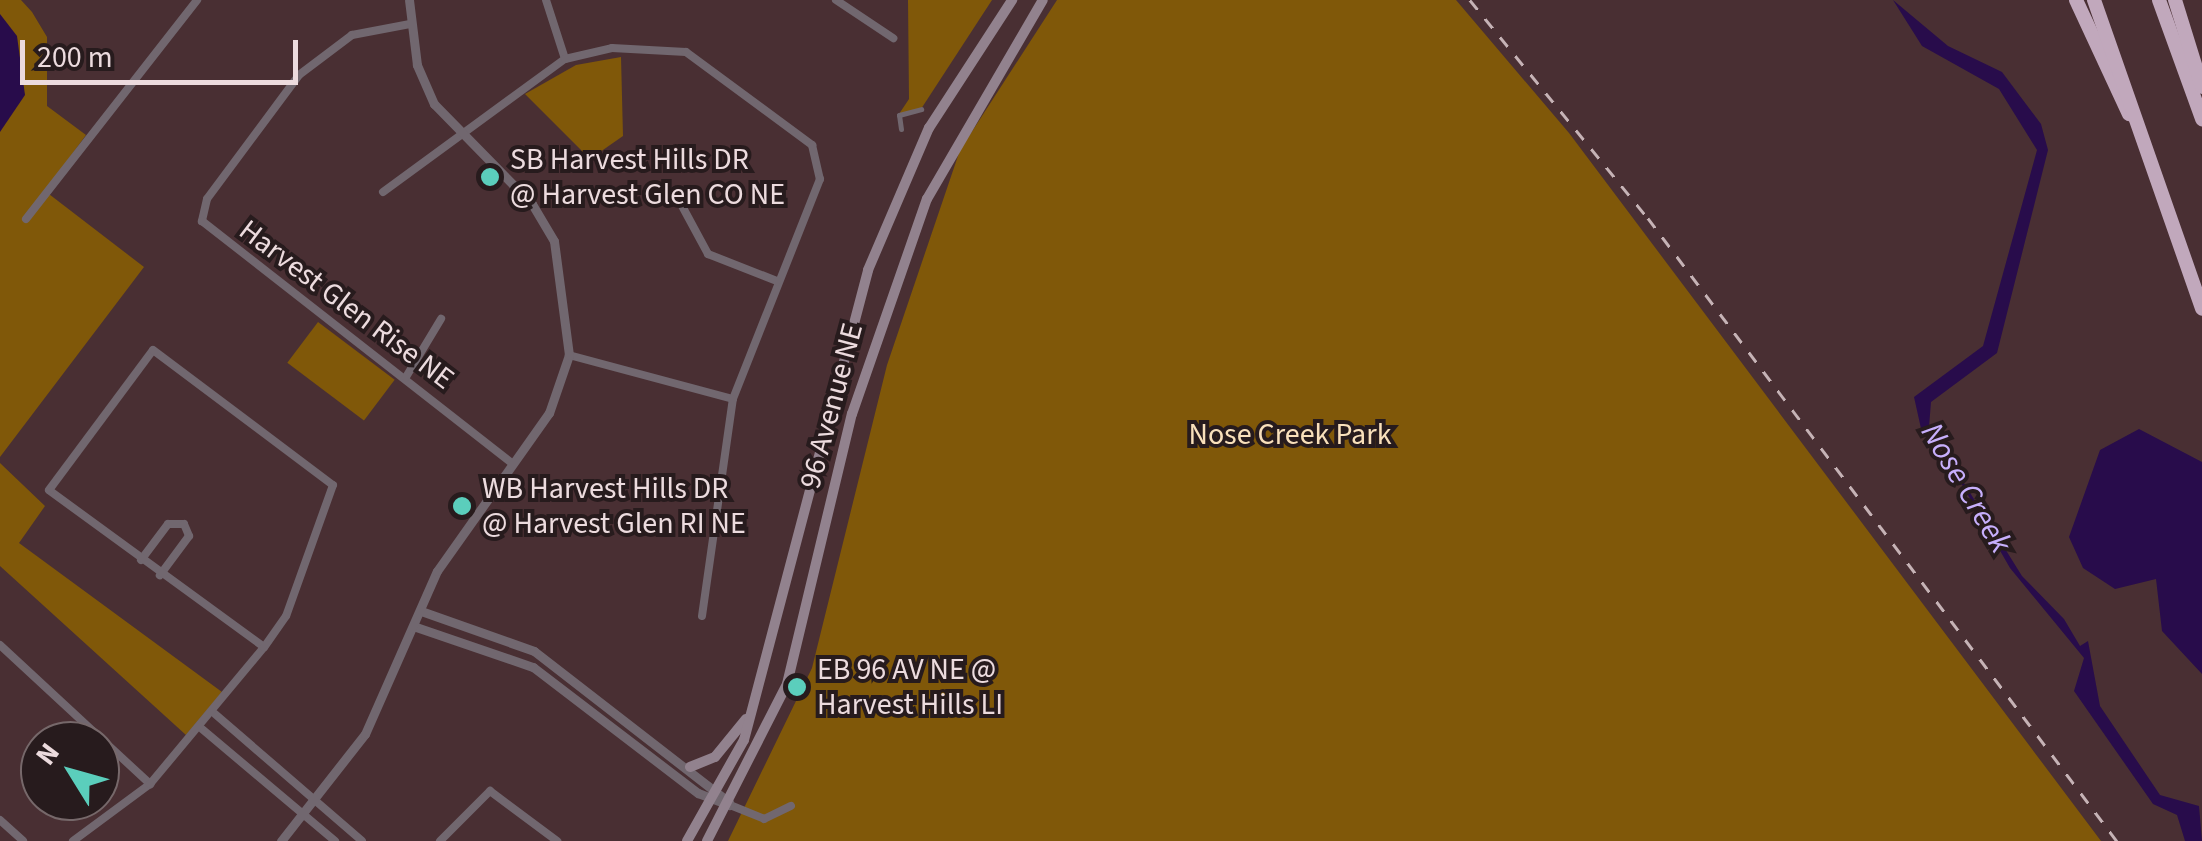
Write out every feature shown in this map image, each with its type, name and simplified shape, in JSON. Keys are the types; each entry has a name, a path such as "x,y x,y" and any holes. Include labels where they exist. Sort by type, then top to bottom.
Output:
{"highway":[{"path":"2076,0 2136,122"},
{"path":"2094,0 2202,310"},
{"path":"2159,0 2202,119"},
{"path":"2175,0 2202,87"}],"main road":[{"name":"96 Avenue NE","path":"687,841 720,788 750,714 826,408 902,186 1012,0"},
{"name":"96 Avenue NE","path":"707,841 730,805 787,684 852,414 927,199 1043,0"},
{"path":"826,408 852,414"},
{"path":"690,767 716,756 750,714"}],"street":[{"path":"26,219 197,0"},
{"path":"281,841 314,804 365,734 460,532 549,413 568,356 554,241 532,204 457,136 424,86 408,0"},
{"path":"546,0 565,59"},
{"path":"836,0 893,38"},
{"name":"Harvest Glen Rise NE","path":"410,24 352,36 299,74 206,199 202,221 512,464"},
{"path":"383,192 565,59 612,48 686,52 812,146 820,179 733,400 702,616"},
{"path":"901,129 899,115 922,109"},
{"path":"682,204 708,254 777,281"},
{"path":"406,378 441,319"},
{"path":"73,841 150,784 208,722 264,647 286,616 333,485 160,350 144,357 50,483 52,496 264,647"},
{"path":"568,356 733,400"},
{"path":"140,560 168,524 184,524 190,536 160,575"},
{"path":"422,611 534,651 720,788 730,805"},
{"path":"416,628 533,667 712,802 730,805 764,820 791,806"},
{"path":"0,645 150,784"},
{"path":"208,722 362,841"},
{"path":"208,722 303,817 335,841"},
{"path":"440,841 490,792 556,841"},
{"path":"0,820 23,841"}],"green space":[{"path":"0,0 21,0 32,12 47,37 47,106 86,135 45,191 144,267 0,457"},
{"path":"908,0 992,0 921,109 899,114 909,99"},
{"name":"Nose Creek Park","path":"1057,0 1456,0 1569,133 2101,841 728,841 812,668 887,365 960,150"},
{"path":"621,57 623,136 590,159 525,94 576,65"},
{"path":"318,322 395,380 364,421 287,363"},
{"path":"0,463 45,506 19,543 222,692 186,735 0,566"}],"water":[{"name":"Nose Creek","path":"1893,0 1948,46 2002,72 2041,124 2048,150 1997,353 1931,402 1929,427 2022,576 2064,619 2080,646 2088,641 2100,706 2160,795 2199,806 2202,841 2185,841 2177,815 2153,804 2074,691 2084,658 2010,568 1942,450 1922,433 1914,397 1983,346 2037,150 1999,89 1922,46"},
{"path":"0,14 17,36 25,95 0,132"},
{"path":"2139,429 2202,462 2202,674 2162,631 2156,579 2115,589 2083,568 2069,537 2100,450"}],"railway":[{"path":"1470,0 1648,218 2117,841"}],"place":[{"name":"SB Harvest Hills DR @ Harvest Glen CO NE","path":"490,177"},
{"name":"WB Harvest Hills DR @ Harvest Glen RI NE","path":"462,506"},
{"name":"EB 96 AV NE @ Harvest Hills LI","path":"797,687"}]}
